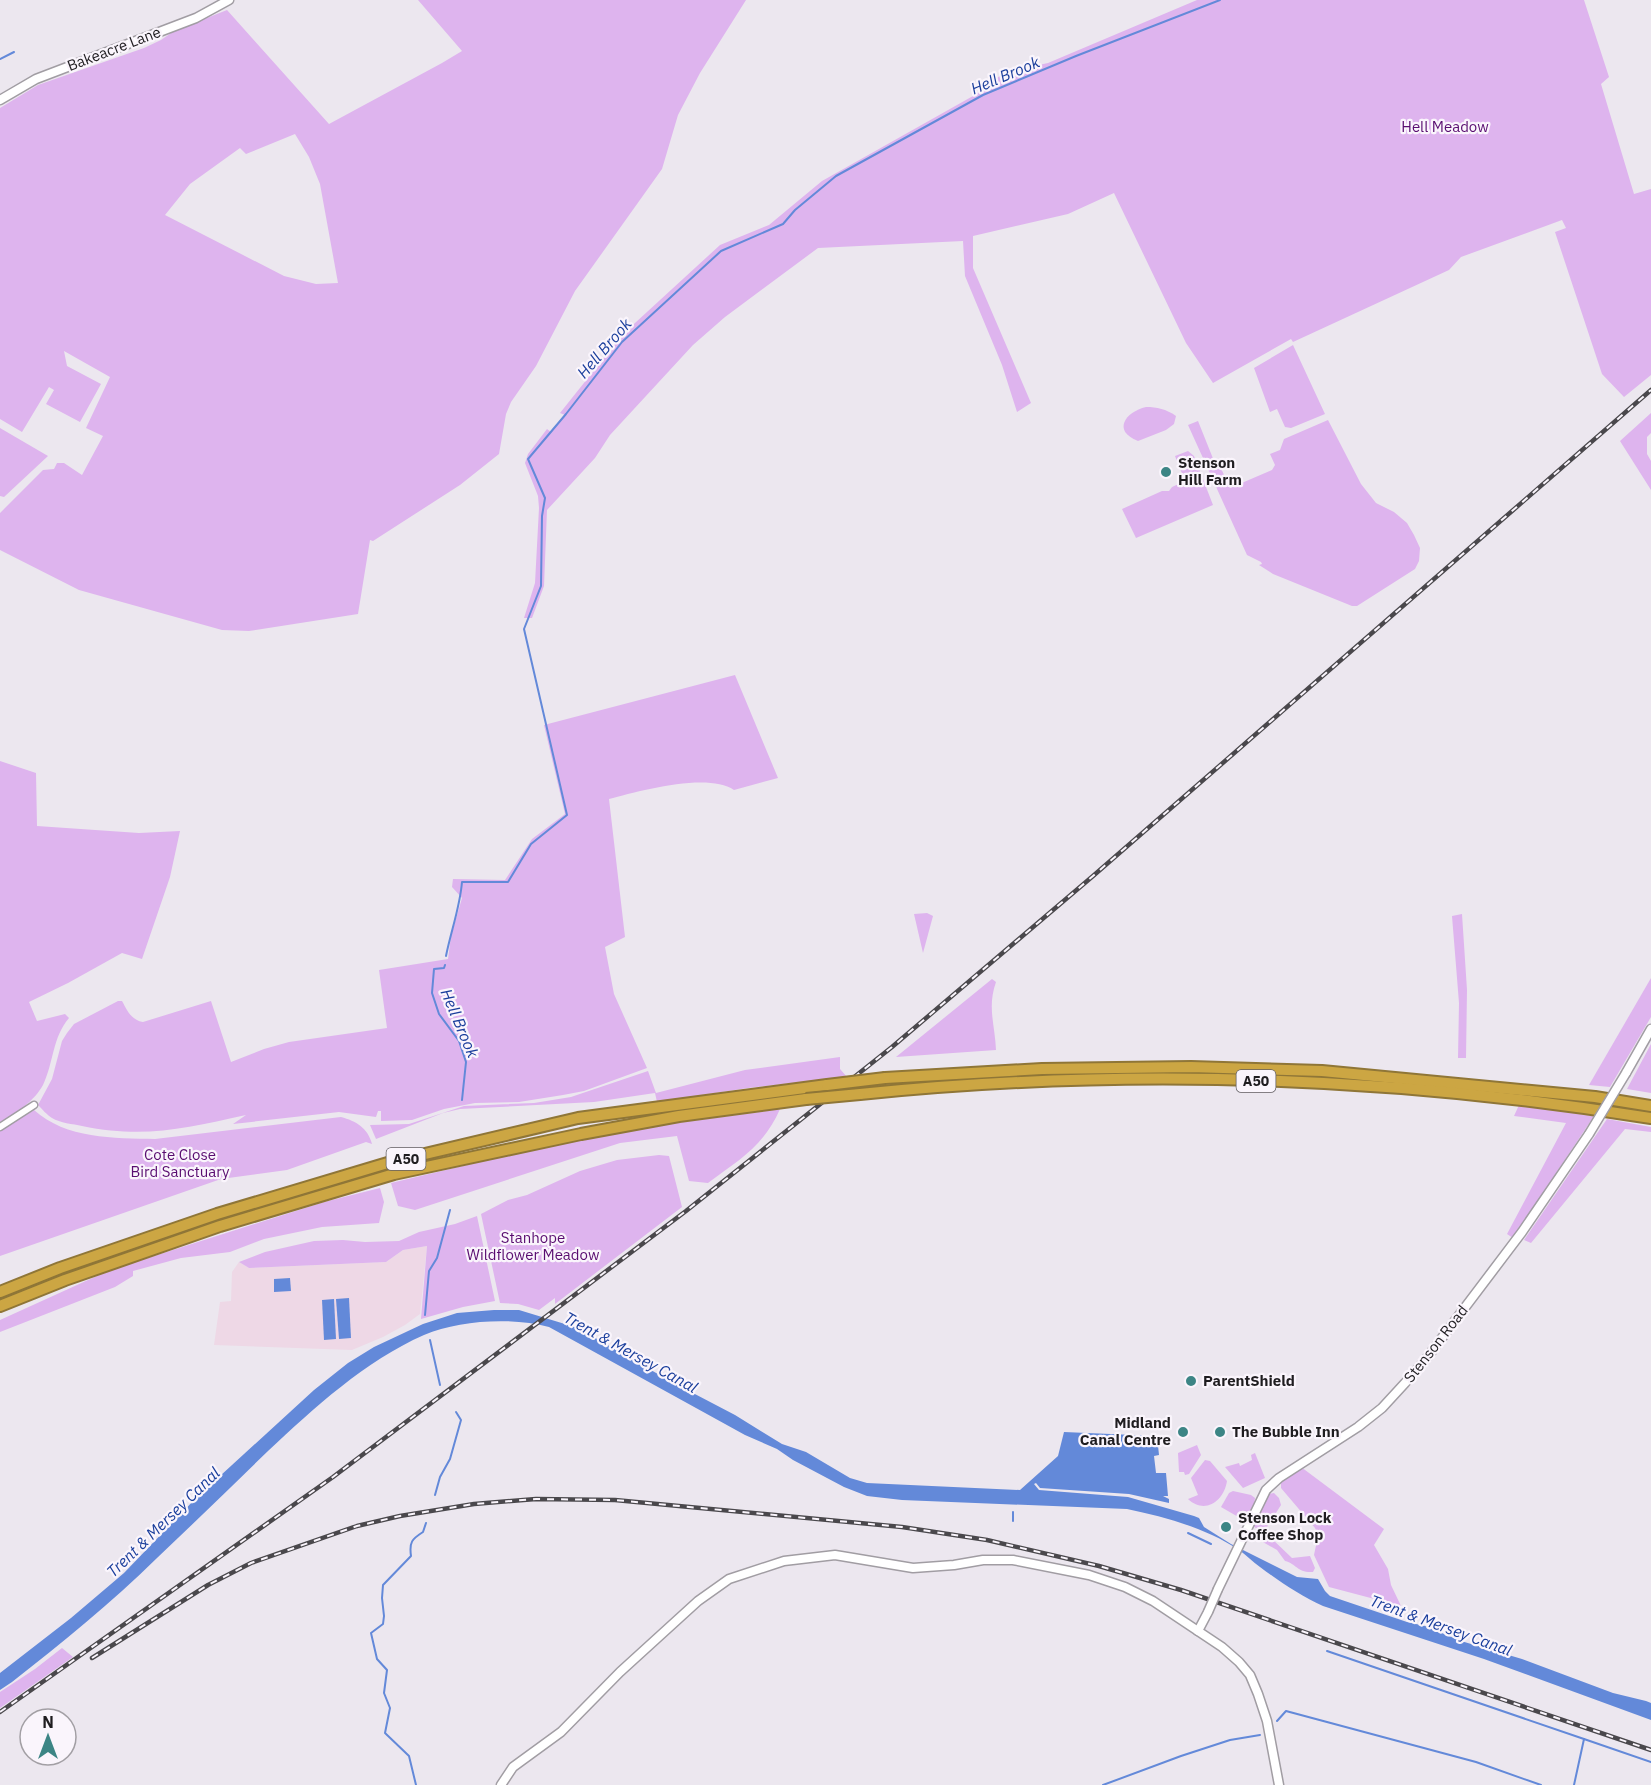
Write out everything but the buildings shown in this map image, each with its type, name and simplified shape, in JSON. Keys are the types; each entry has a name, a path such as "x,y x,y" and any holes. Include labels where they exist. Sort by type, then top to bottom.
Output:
{"highway":[{"name":"A50","path":"0,1292 60,1268 216,1214 391,1162 578,1118 885,1078 1042,1070 1180,1067 1322,1071 1583,1095 1651,1106"},
{"name":"A50","path":"0,1306 65,1280 220,1226 394,1174 581,1134 679,1116 806,1099 1052,1081 1162,1078 1303,1082 1472,1095 1590,1108 1651,1118"}],"street":[{"name":"Bakeacre Lane","path":"0,100 36,79 196,18 229,0"},
{"name":"Stenson Road","path":"1198,1631 1262,1497 1271,1485 1358,1427 1382,1408 1419,1367 1522,1232 1589,1134 1651,1029"},
{"path":"0,1127 34,1105"},
{"path":"501,1785 513,1767 561,1731 620,1672 698,1601 729,1579 784,1561 836,1555 913,1568 998,1559 1012,1560 1089,1575 1125,1587 1153,1601 1222,1647 1250,1675 1266,1721 1279,1785"}],"shaded area":[{"path":"427,1246 420,1314 383,1337 352,1350 214,1345 220,1302 231,1301 232,1272 239,1262 249,1268 386,1262 403,1250"}],"green space":[{"path":"418,0 746,0 700,73 678,115 662,169 575,291 536,366 511,402 506,414 499,454 460,485 373,541 370,540 358,614 249,631 222,630 79,590 0,550 0,513 43,470 54,469 57,463 64,463 82,475 103,436 86,428 110,377 64,351 67,366 101,384 80,422 46,404 54,390 49,387 22,432 0,419 0,108 38,85 144,48 174,31 227,10 329,124 462,51","holes":["295,134 309,157 320,184 338,283 316,284 284,276 165,215 190,184 240,148 246,154"]},
{"name":"Hell Meadow","path":"1197,0 1584,0 1609,77 1601,84 1634,194 1651,189 1651,375 1624,397 1602,374 1555,232 1566,228 1562,220 1461,257 1449,270 1293,342 1291,339 1213,383 1186,343 1114,193 1068,214 973,236 973,268 1031,403 1017,412 1002,365 965,276 963,241 818,248 725,317 693,345 610,435 595,458 547,510 544,586 532,618 524,618 535,583 539,508 538,496 525,463 528,454 547,429 551,432 565,415 560,413 623,334 720,245 769,225 822,181 973,96 998,77 1012,71 1048,63"},
{"path":"1293,345 1325,414 1291,428 1285,427 1277,409 1270,412 1254,368"},
{"path":"1146,407 1161,409 1176,416 1174,424 1166,430 1138,441 1125,432 1124,422 1132,413"},
{"path":"1651,413 1651,433 1647,437 1647,454 1651,461 1651,490 1620,441"},
{"path":"1328,420 1361,484 1376,503 1394,512 1407,523 1420,548 1419,561 1415,569 1357,606 1273,574 1259,565 1262,564 1261,562 1247,555 1188,425 1198,421 1214,461 1219,464 1230,488 1272,470 1275,465 1270,454 1280,450 1284,439"},
{"path":"0,428 48,456 4,497 0,496"},
{"path":"1188,451 1194,456 1213,505 1136,538 1122,509 1162,491 1169,491 1172,487 1185,481 1175,456"},
{"path":"735,675 778,778 734,790 722,785 691,783 655,788 609,799 625,937 605,947 614,994 647,1068 584,1091 519,1102 475,1103 444,1109 412,1120 381,1121 381,1111 378,1111 376,1117 339,1112 233,1124 246,1115 184,1128 126,1132 59,1121 50,1117 38,1105 52,1079 62,1041 67,1033 74,1024 118,1001 122,1001 132,1017 143,1022 211,1001 231,1062 289,1042 387,1028 379,970 448,959 451,936 462,898 452,887 453,879 505,880 532,839 565,814 544,725"},
{"path":"0,761 36,773 37,826 139,833 180,831 170,877 142,959 122,953 29,1002 37,1021 65,1014 69,1018 59,1034 43,1085 24,1106 0,1122"},
{"path":"927,913 933,916 923,953 914,914"},
{"path":"1462,914 1467,990 1466,1058 1458,1058 1459,1003 1452,916"},
{"path":"1651,978 1651,1017 1610,1087 1589,1085"},
{"path":"992,979 996,982 992,1008 996,1050 896,1057"},
{"path":"1651,1044 1651,1093 1627,1089"},
{"path":"840,1057 840,1069 847,1077 748,1088 657,1102 655,1093 594,1102 460,1109 443,1113 376,1139 370,1125 409,1124 464,1106 534,1103 571,1097 648,1071 656,1093 745,1070"},
{"path":"1519,1105 1594,1116 1513,1238 1507,1234 1566,1123 1514,1116"},
{"path":"780,1109 774,1122 758,1143 708,1183 689,1181 677,1136 620,1143 415,1210 398,1206 391,1183 530,1150 668,1124"},
{"name":"Cote Close Bird Sanctuary","path":"34,1110 47,1120 76,1132 139,1139 341,1117 361,1126 368,1134 372,1144 366,1142 287,1170 221,1179 0,1256 0,1131"},
{"path":"1607,1119 1651,1127 1651,1132 1625,1129 1531,1243 1524,1240"},
{"name":"Stanhope Wildflower Meadow","path":"669,1156 682,1207 555,1304 555,1298 539,1310 518,1304 500,1303 481,1214 508,1200 527,1195 580,1171 617,1160"},
{"path":"380,1188 384,1202 379,1223 322,1227 264,1239 230,1252 181,1258 133,1271 133,1276 115,1287 0,1332 0,1320 110,1270 324,1202"},
{"path":"477,1216 495,1301 421,1319 427,1246 403,1250 386,1262 249,1268 239,1262 265,1252 314,1241 399,1241 419,1232 455,1224"},
{"path":"1197,1445 1201,1455 1189,1474 1179,1472 1178,1453"},
{"path":"1255,1453 1265,1478 1243,1488 1225,1467 1239,1463 1240,1466 1252,1460 1251,1455"},
{"path":"1205,1460 1210,1461 1227,1481 1218,1500 1213,1504 1201,1506 1188,1499 1198,1495 1191,1478"},
{"path":"1301,1467 1384,1529 1374,1545 1388,1569 1391,1585 1401,1606 1329,1587 1314,1555 1318,1536 1315,1528 1281,1488 1281,1479"},
{"path":"1233,1491 1255,1498 1247,1522 1221,1507 1229,1493"},
{"path":"1274,1493 1281,1505 1267,1527 1269,1536 1292,1558 1310,1556 1315,1568 1313,1572 1300,1570 1285,1561 1277,1550 1254,1537 1257,1529 1252,1525 1268,1494"},
{"path":"62,1648 73,1657 0,1708 0,1692"}],"water":[{"path":"290,1278 291,1291 274,1292 274,1279"},
{"path":"349,1298 351,1338 339,1339 336,1299"},
{"path":"334,1299 336,1339 324,1340 322,1300"},
{"path":"519,1310 578,1328 735,1415 782,1444 806,1452 850,1478 867,1483 1020,1490 1058,1456 1064,1432 1157,1436 1159,1455 1154,1456 1156,1473 1166,1473 1168,1496 1163,1496 1169,1499 1169,1503 1129,1494 1040,1488 1036,1483 1034,1484 1039,1490 1128,1497 1194,1516 1199,1518 1204,1527 1231,1544 1297,1577 1318,1579 1330,1596 1425,1626 1461,1641 1522,1659 1613,1693 1646,1701 1651,1703 1651,1720 1484,1659 1323,1606 1283,1583 1226,1542 1199,1529 1170,1520 1127,1509 902,1500 867,1496 844,1487 777,1449 745,1435 549,1327 502,1321 469,1323 424,1335 381,1358 361,1372 285,1435 104,1607 0,1690 0,1673 124,1573 196,1498 314,1390 348,1363 374,1347 423,1324 457,1313"}],"waterway":[{"name":"Hell Brook","path":"446,956 462,882 508,882 531,844 567,815 524,629 541,586 542,516 545,498 528,459 622,342 721,251 783,224 795,210 836,176 983,95 1220,0"},
{"path":"0,59 14,52"},
{"name":"Hell Brook","path":"445,965 444,968 434,969 432,993 439,1014 459,1041 466,1062 462,1100"},
{"name":"Hell Brook","path":"425,1315 429,1271 437,1258 450,1210"},
{"name":"Hell Brook","path":"430,1340 440,1385"},
{"name":"Hell Brook","path":"435,1495 440,1477 450,1459 461,1420 456,1412"},
{"path":"1013,1512 1013,1521"},
{"name":"Hell Brook","path":"416,1785 409,1756 385,1733 390,1708 384,1693 387,1670 377,1659 371,1633 383,1624 383,1585 411,1556 412,1541 423,1532 426,1523"},
{"path":"1188,1533 1211,1544"},
{"path":"1327,1651 1584,1739"},
{"path":"1277,1721 1286,1711 1476,1762 1541,1785"},
{"path":"1103,1785 1230,1740 1260,1735"},
{"path":"1574,1785 1584,1739 1651,1762"}],"railway":[{"path":"0,1712 333,1477 686,1211 892,1047 1093,876 1651,390"},
{"path":"92,1658 208,1585 251,1563 357,1526 400,1516 474,1504 536,1499 615,1500 902,1527 987,1540 1099,1566 1181,1590 1651,1750"}],"place":[{"name":"Stenson Hill Farm","path":"1166,472"},
{"name":"ParentShield","path":"1191,1381"},
{"name":"Midland Canal Centre","path":"1183,1432"},
{"name":"The Bubble Inn","path":"1220,1432"},
{"name":"Stenson Lock Coffee Shop","path":"1226,1527"}],"water label":[{"name":"Trent & Mersey Canal","path":"631,1352"},
{"name":"Trent & Mersey Canal","path":"163,1522"},
{"name":"Trent & Mersey Canal","path":"1441,1625"}]}
